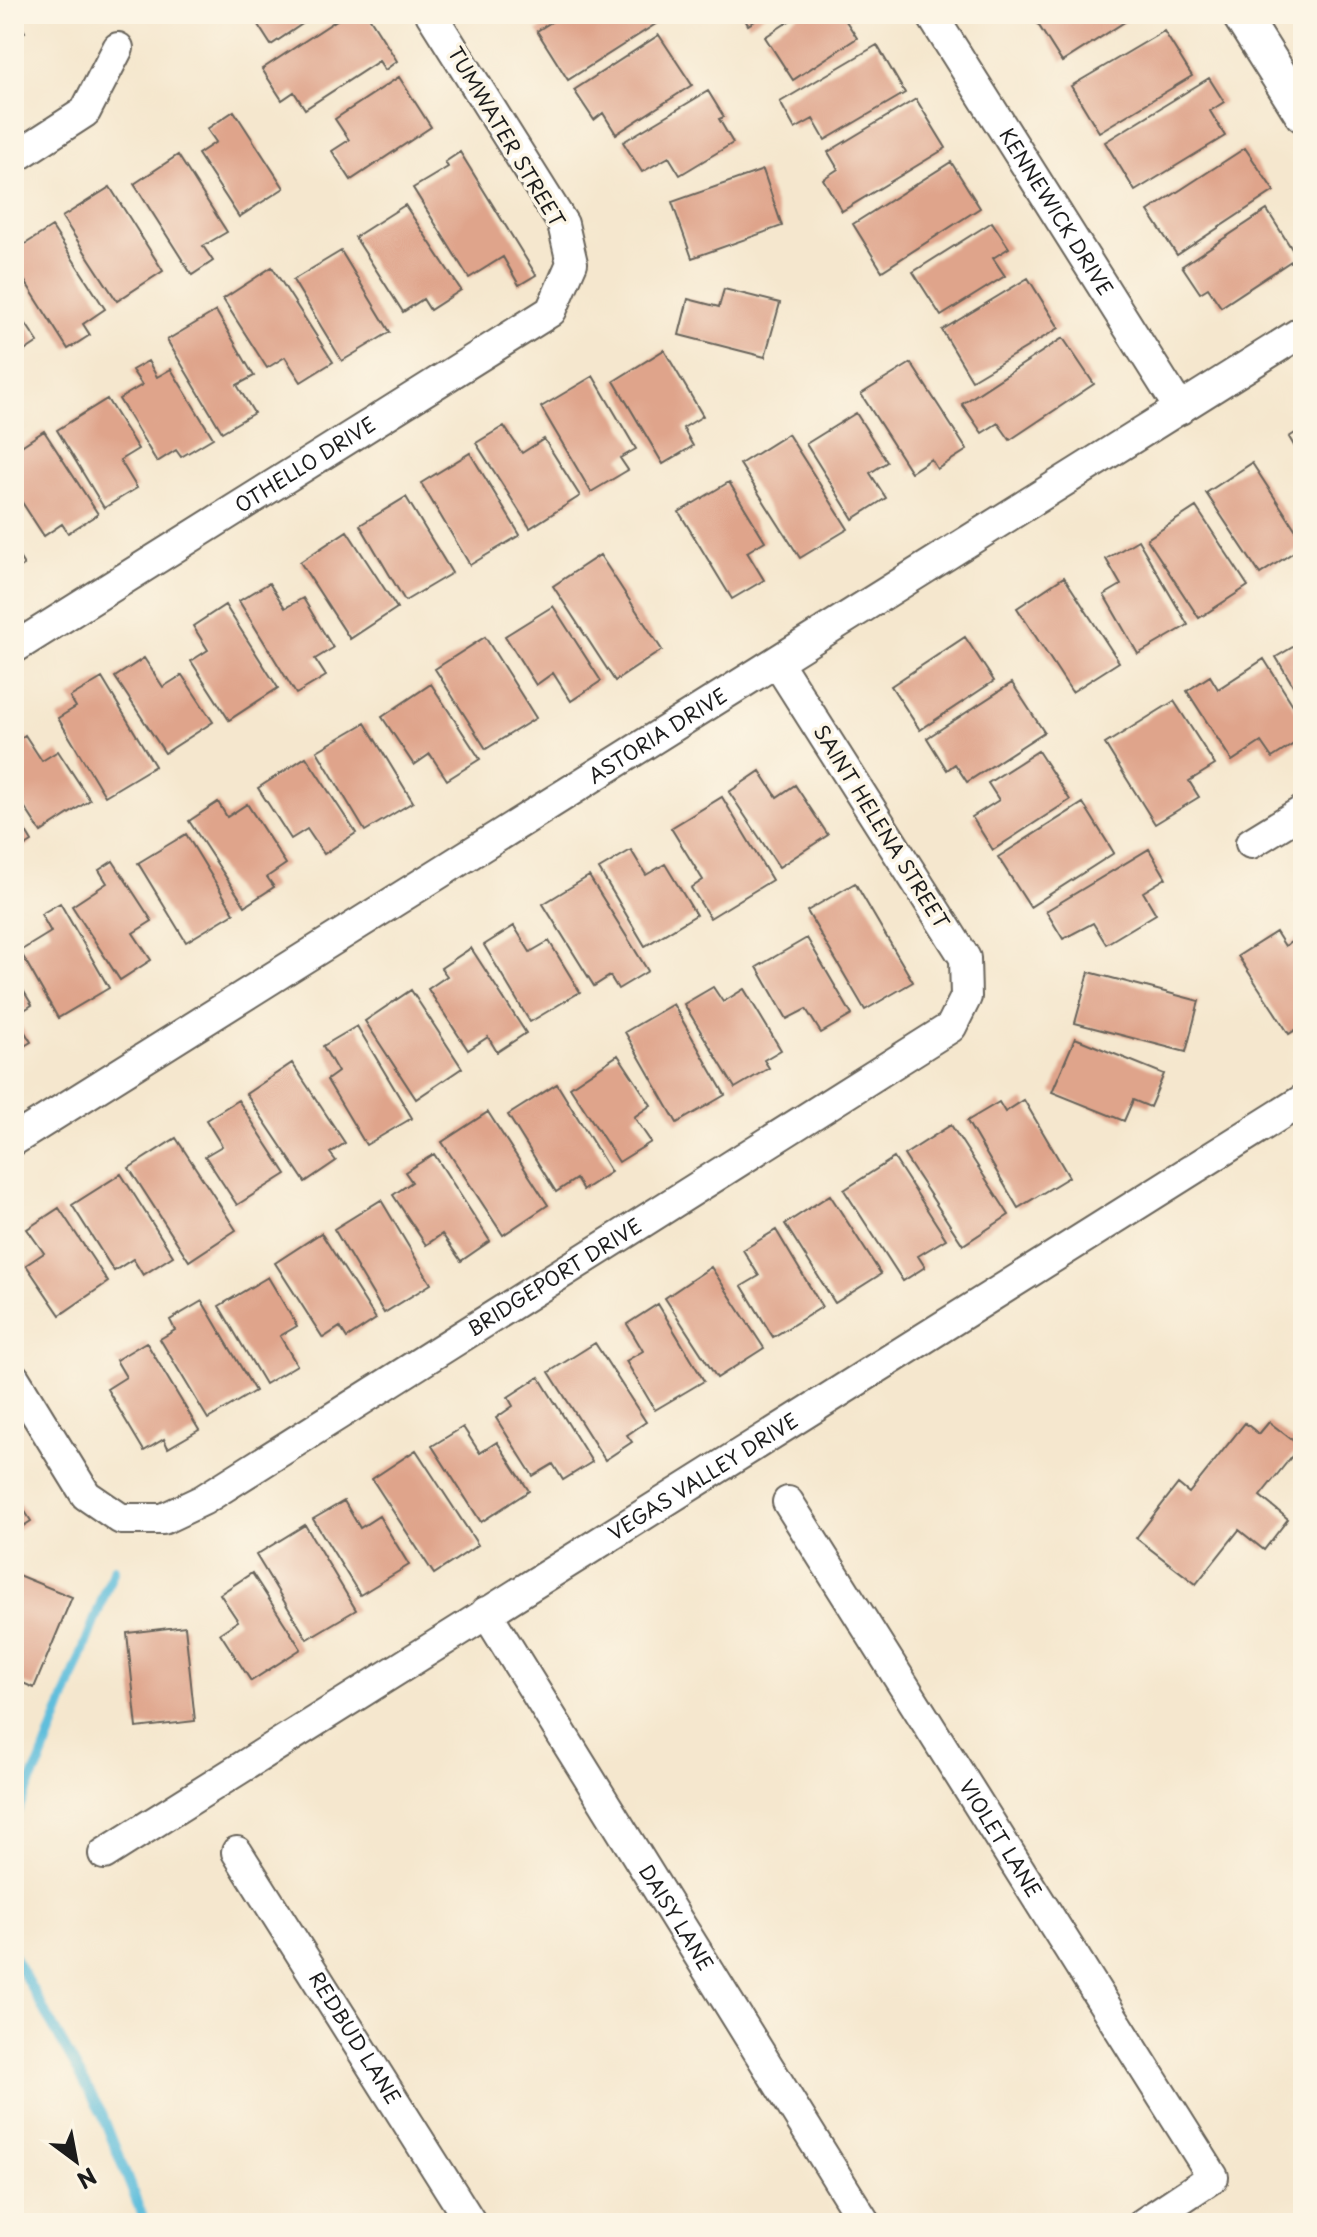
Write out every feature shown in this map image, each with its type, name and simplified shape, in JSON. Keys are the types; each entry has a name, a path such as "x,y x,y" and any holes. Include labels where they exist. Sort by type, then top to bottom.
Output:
{"street":[{"name":"TUMWATER STREET","path":"431,14 563,224 572,263"},
{"name":"KENNEWICK DRIVE","path":"931,14 1180,409"},
{"path":"1240,14 1303,114"},
{"path":"14,158 85,112 118,48"},
{"name":"OTHELLO DRIVE","path":"14,648 551,311 572,263"},
{"name":"ASTORIA DRIVE","path":"14,1140 1303,331"},
{"name":"SAINT HELENA STREET","path":"777,662 965,958 966,997"},
{"path":"1251,843 1303,811"},
{"name":"BRIDGEPORT DRIVE","path":"14,1378 86,1495 121,1519 163,1519 203,1500 951,1027 966,997"},
{"name":"VEGAS VALLEY DRIVE","path":"104,1854 1303,1100"},
{"name":"VIOLET LANE","path":"788,1502 1213,2177 1144,2223"},
{"name":"DAISY LANE","path":"486,1612 865,2223"},
{"name":"REDBUD LANE","path":"237,1852 471,2223"}],"building":[{"path":"14,14 25,32 14,39"},
{"path":"251,14 317,14 271,45"},
{"path":"346,14 367,14 397,61 385,70 379,61 305,109 294,92 282,100 262,69"},
{"path":"564,14 658,14 662,20 568,80 537,31"},
{"path":"742,14 766,14 748,25"},
{"path":"800,14 856,14 846,21 857,38 793,80 765,37"},
{"path":"1047,14 1137,14 1062,62 1036,21"},
{"path":"1164,31 1192,76 1099,132 1071,86"},
{"path":"659,35 692,85 616,134 603,113 594,120 574,90"},
{"path":"877,45 905,93 825,140 813,119 795,129 780,102"},
{"path":"399,77 431,127 351,180 332,151 349,140 335,119"},
{"path":"1209,78 1224,102 1210,111 1225,136 1135,191 1105,142"},
{"path":"708,91 724,117 719,119 733,143 680,175 669,157 642,172 623,142"},
{"path":"916,99 946,148 842,211 823,179 838,169 828,152"},
{"path":"234,111 284,188 239,217 198,154 216,142 207,129"},
{"path":"1245,148 1274,191 1177,255 1148,211"},
{"path":"460,152 536,275 519,285 503,257 469,278 413,188 448,167 445,162"},
{"path":"178,155 227,232 203,246 213,261 192,275 134,184"},
{"path":"951,162 980,208 882,271 853,224"},
{"path":"763,170 782,226 692,258 672,202"},
{"path":"110,187 163,271 117,301 62,217"},
{"path":"405,205 461,290 430,310 423,299 403,312 355,237"},
{"path":"1267,210 1297,257 1221,307 1208,288 1200,293 1182,266"},
{"path":"992,222 1009,248 993,258 1005,276 941,316 913,272"},
{"path":"52,227 105,309 83,324 90,335 68,349 14,264 14,251"},
{"path":"341,251 390,332 342,361 293,280"},
{"path":"272,267 333,362 301,382 285,357 267,368 223,299"},
{"path":"1028,278 1059,328 972,380 942,330"},
{"path":"724,289 780,303 765,357 679,335 688,299 719,307"},
{"path":"14,306 38,342 14,358"},
{"path":"216,311 254,376 237,385 254,413 222,432 167,340"},
{"path":"1063,338 1094,384 1010,440 998,423 982,433 962,404"},
{"path":"664,350 703,416 683,428 693,446 663,464 614,381"},
{"path":"148,361 157,377 171,369 213,438 181,457 176,450 157,462 119,399 142,385 132,370"},
{"path":"911,363 967,450 937,469 931,459 911,472 861,394"},
{"path":"593,376 636,449 620,458 628,470 591,492 541,407"},
{"path":"107,399 138,449 120,460 137,488 104,508 57,430"},
{"path":"856,413 887,462 870,473 886,498 853,519 806,444"},
{"path":"504,426 522,453 544,439 580,496 530,528 476,443"},
{"path":"1303,428 1303,461 1289,437"},
{"path":"44,431 98,514 68,533 62,524 44,536 14,490 14,451"},
{"path":"788,434 848,529 800,558 740,464"},
{"path":"470,453 520,535 470,565 421,483"},
{"path":"1252,463 1303,541 1303,546 1260,574 1206,493"},
{"path":"729,482 765,541 747,552 764,580 732,599 679,512"},
{"path":"406,497 452,573 405,601 360,525"},
{"path":"1196,507 1248,586 1199,618 1147,539"},
{"path":"347,531 397,608 350,639 300,562"},
{"path":"1138,540 1188,625 1138,654 1104,595 1121,585 1106,559"},
{"path":"14,549 24,565 14,571"},
{"path":"600,555 662,650 615,681 553,586"},
{"path":"1064,577 1119,662 1072,692 1017,608"},
{"path":"269,583 285,608 303,598 333,648 315,659 326,676 296,694 239,601"},
{"path":"225,605 278,688 229,720 191,661 208,650 193,626"},
{"path":"553,606 601,681 571,701 553,673 536,685 505,636"},
{"path":"485,637 536,718 486,749 435,669"},
{"path":"965,637 994,681 920,730 891,686"},
{"path":"1303,641 1303,702 1276,657"},
{"path":"144,658 163,687 182,675 213,722 165,753 115,677"},
{"path":"1264,659 1303,721 1303,738 1272,758 1261,742 1232,761 1187,691 1210,676 1218,689"},
{"path":"102,678 155,766 105,796 58,718 76,707 70,697"},
{"path":"1012,683 1044,732 967,782 955,764 947,770 927,738"},
{"path":"431,684 480,759 447,780 430,754 414,765 382,717"},
{"path":"1174,701 1215,765 1189,781 1199,797 1155,824 1105,744"},
{"path":"365,723 413,802 365,831 317,751"},
{"path":"25,735 42,761 58,751 90,800 41,832 14,791 14,743"},
{"path":"1038,751 1070,800 993,850 972,817 999,800 988,783"},
{"path":"306,757 356,833 324,854 307,829 291,839 258,788"},
{"path":"760,771 777,797 795,785 828,835 779,867 729,792"},
{"path":"722,797 772,880 710,918 691,888 703,880 671,828"},
{"path":"218,802 227,817 247,804 286,864 267,877 274,887 245,906 189,821"},
{"path":"1083,803 1114,853 1030,907 998,857"},
{"path":"14,812 32,842 14,853"},
{"path":"186,834 234,913 186,942 138,863"},
{"path":"1149,849 1166,878 1143,892 1156,914 1106,944 1093,923 1063,939 1046,911"},
{"path":"631,850 646,875 665,864 696,915 645,946 599,869"},
{"path":"113,861 152,921 133,933 151,960 120,980 72,906 107,883 99,870"},
{"path":"589,876 648,971 618,989 610,976 594,986 543,904"},
{"path":"855,883 913,982 865,1010 807,911"},
{"path":"60,903 109,988 58,1018 20,951 51,932 41,914"},
{"path":"514,926 530,952 549,941 580,992 530,1022 484,945"},
{"path":"1276,932 1285,946 1303,934 1303,1009 1300,1011 1303,1025 1289,1034 1238,956"},
{"path":"807,938 852,1015 821,1033 806,1009 787,1019 757,967"},
{"path":"471,948 526,1033 497,1052 488,1037 468,1050 428,989 447,976 441,968"},
{"path":"1089,972 1199,1001 1186,1052 1075,1023"},
{"path":"14,975 32,1005 15,1016 31,1042 14,1052"},
{"path":"713,987 723,1002 744,989 781,1050 764,1060 769,1068 735,1088 684,1004"},
{"path":"411,990 462,1068 416,1099 365,1021"},
{"path":"673,1004 725,1095 677,1123 625,1032"},
{"path":"357,1026 412,1118 366,1145 327,1080 338,1072 323,1046"},
{"path":"1075,1038 1164,1074 1150,1107 1133,1100 1124,1121 1052,1092"},
{"path":"618,1055 651,1105 634,1117 651,1142 619,1162 570,1087"},
{"path":"292,1063 345,1143 330,1153 336,1161 305,1182 246,1094"},
{"path":"557,1084 611,1172 583,1190 576,1179 556,1192 508,1115"},
{"path":"238,1100 286,1174 237,1205 205,1156 222,1146 206,1120"},
{"path":"1024,1100 1069,1177 1018,1208 967,1121 999,1102 1005,1112"},
{"path":"488,1112 548,1205 503,1235 442,1142"},
{"path":"951,1125 1009,1215 963,1245 904,1155"},
{"path":"176,1138 236,1230 189,1261 129,1168"},
{"path":"434,1154 490,1241 461,1261 442,1234 426,1245 393,1195 412,1182 405,1172"},
{"path":"894,1158 946,1239 918,1256 925,1267 903,1281 844,1190"},
{"path":"121,1174 173,1256 143,1275 133,1259 114,1271 72,1205"},
{"path":"830,1195 881,1274 835,1303 785,1224"},
{"path":"381,1200 431,1284 384,1313 334,1229"},
{"path":"59,1208 108,1282 60,1315 26,1265 44,1253 27,1229"},
{"path":"776,1230 822,1307 773,1337 742,1286 759,1276 743,1250"},
{"path":"321,1233 376,1319 347,1338 340,1327 323,1338 275,1263"},
{"path":"711,1267 764,1348 717,1378 665,1298"},
{"path":"268,1277 297,1326 280,1336 297,1365 265,1384 219,1306"},
{"path":"202,1301 255,1391 208,1419 160,1339 175,1330 170,1320"},
{"path":"658,1304 704,1381 655,1410 626,1361 643,1351 627,1324"},
{"path":"146,1342 199,1430 168,1448 164,1439 144,1451 107,1389 126,1377 116,1360"},
{"path":"595,1343 646,1422 627,1435 632,1442 605,1460 549,1372"},
{"path":"539,1377 592,1462 563,1480 553,1464 533,1476 496,1418 513,1406 508,1397"},
{"path":"1269,1422 1300,1446 1260,1496 1288,1519 1264,1550 1239,1530 1196,1584 1136,1538 1178,1484 1189,1493 1245,1423 1259,1434"},
{"path":"463,1427 480,1453 497,1442 529,1491 481,1522 432,1446"},
{"path":"416,1450 478,1545 434,1574 372,1479"},
{"path":"14,1494 31,1521 14,1532"},
{"path":"344,1501 360,1528 379,1516 409,1565 360,1595 313,1519"},
{"path":"305,1525 356,1610 307,1639 256,1555"},
{"path":"252,1573 301,1649 251,1681 220,1633 238,1621 220,1594"},
{"path":"18,1575 72,1597 34,1688 14,1679 14,1584"},
{"path":"185,1626 195,1721 137,1728 127,1633"}],"waterway":[{"path":"14,1817 40,1763 114,1569"},
{"path":"14,1957 102,2114 145,2223"}]}
